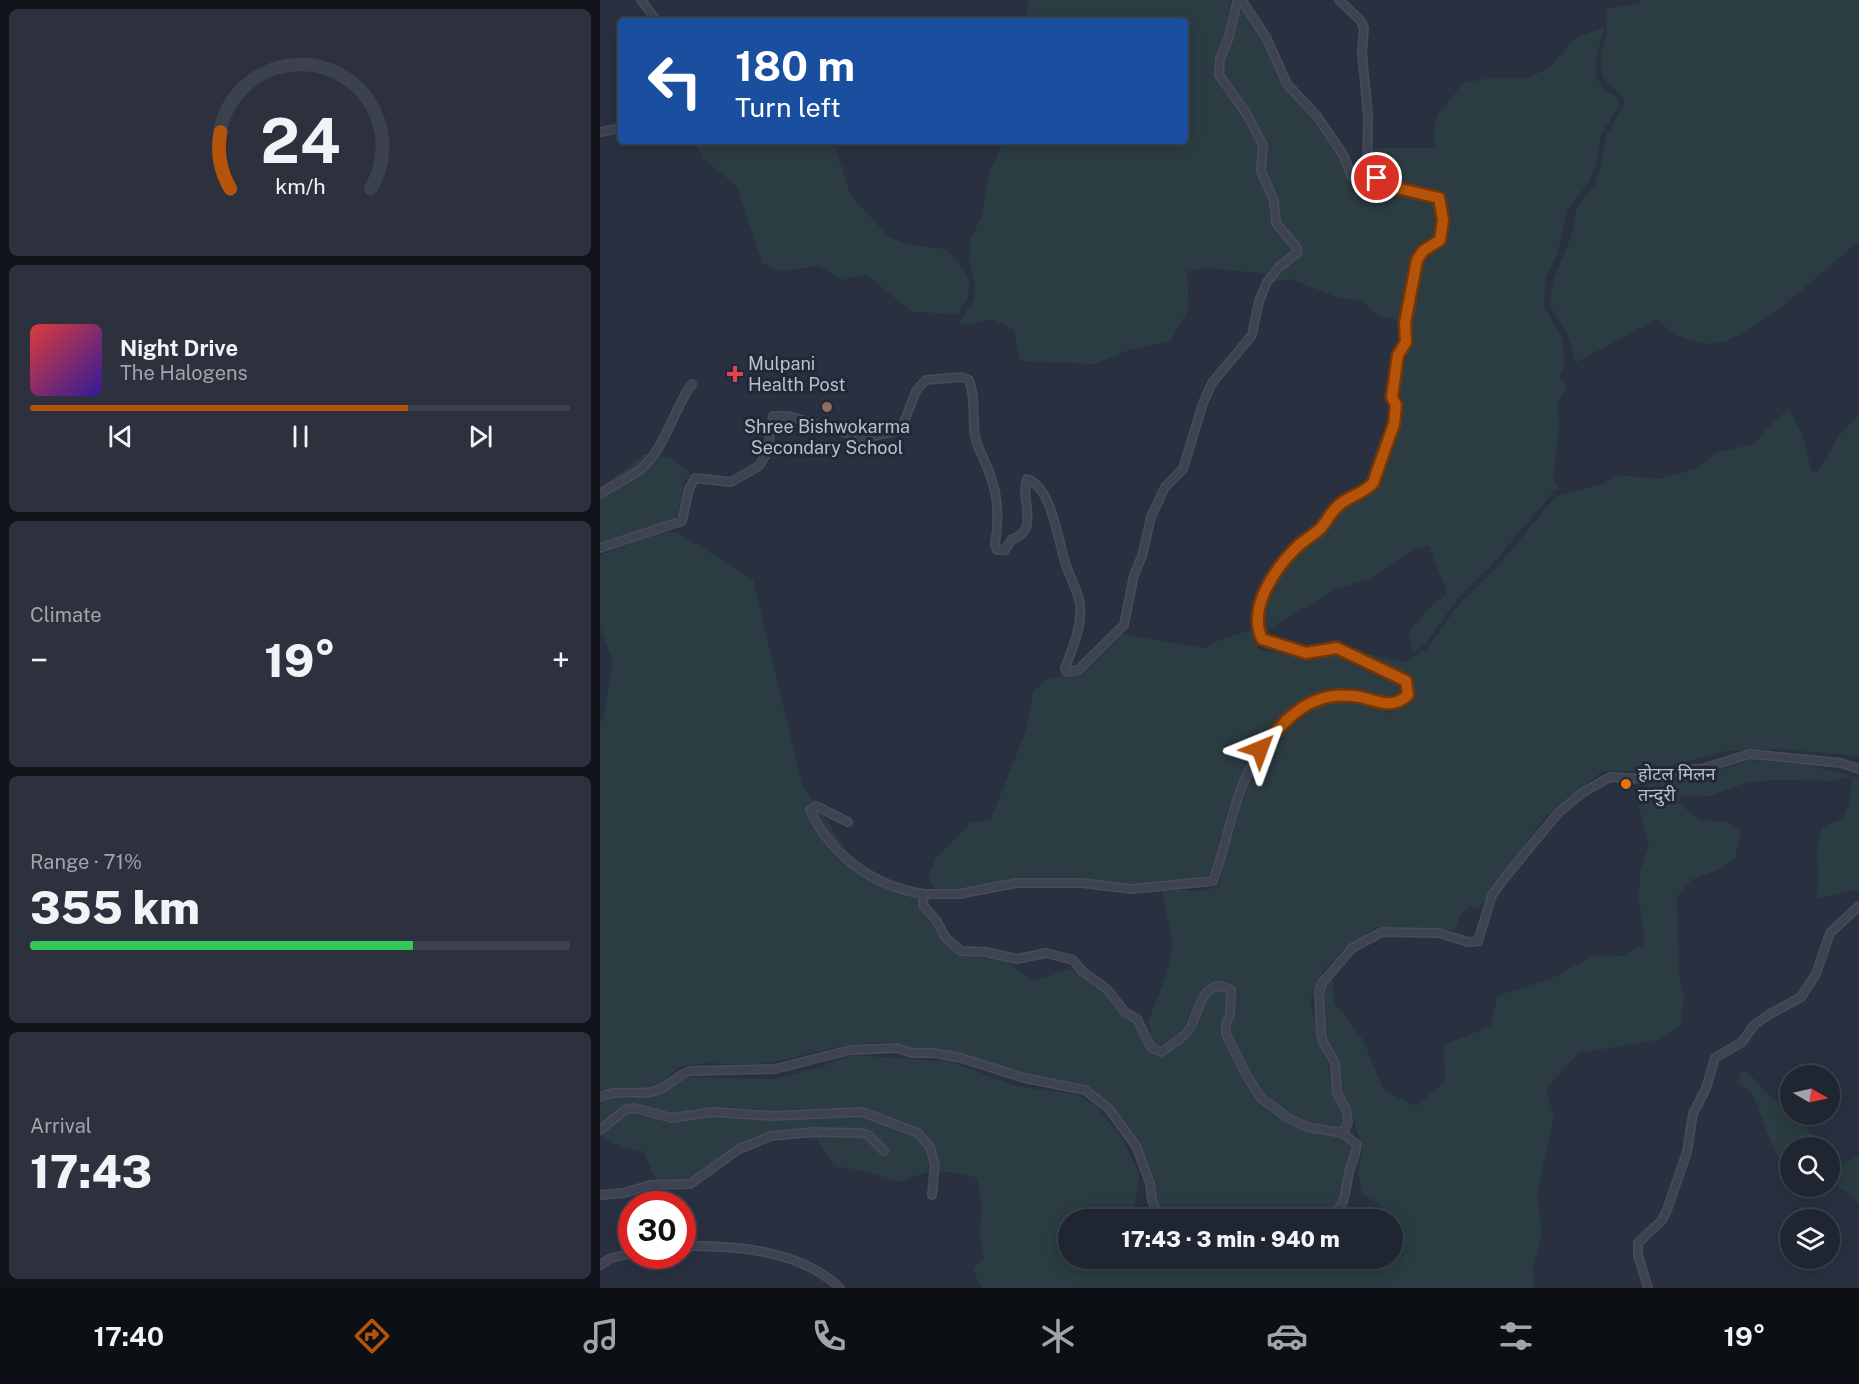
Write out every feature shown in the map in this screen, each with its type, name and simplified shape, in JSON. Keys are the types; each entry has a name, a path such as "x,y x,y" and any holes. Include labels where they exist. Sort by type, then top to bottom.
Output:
{"street":[{"path":"641,0 655,18"},
{"path":"1339,0 1360,20 1364,28 1362,53 1368,116 1367,174"},
{"path":"600,548 682,521 689,489 695,478 731,482 759,466 767,453 773,416 789,416 863,438 884,436 901,430 916,391 926,380 962,377 969,380 972,388 972,420 978,451 991,476 999,510 995,544 997,550 1005,550 1012,539 1018,538 1026,528 1029,514 1024,487 1027,479 1040,486 1056,525 1065,564 1080,606 1077,636 1065,668 1067,672 1078,670 1124,625 1134,575 1142,556 1151,517 1165,488 1183,469 1208,393 1226,364 1252,334 1259,301 1267,282 1279,267 1298,252 1276,224 1274,201 1261,171 1263,145 1246,113 1219,75 1220,59 1229,37 1237,2 1243,2 1261,27 1287,84 1317,116 1344,156 1351,175 1356,179 1367,174 1397,188 1439,198 1443,230 1440,240 1423,251 1417,260 1405,323 1406,342 1398,355 1392,397 1396,414 1377,474 1367,490 1339,505 1322,527 1297,547 1281,567 1264,591 1257,630 1262,639 1306,653 1337,648 1406,681 1408,695 1401,701 1389,705 1358,697 1318,699 1300,710 1272,735 1260,749 1238,795 1213,881 1131,889 1082,883 1016,883 959,894 924,894 885,885 855,866 816,824 810,810 816,806 848,822"},
{"path":"600,132 618,129"},
{"path":"600,494 618,481 640,470 654,454 692,384"},
{"path":"1343,1133 1348,1122 1346,1109 1337,1093 1335,1063 1323,1042 1319,993 1322,983 1352,948 1382,932 1391,930 1413,934 1439,933 1468,942 1478,941 1484,926 1488,903 1507,875 1558,813 1582,793 1610,777 1644,779 1688,769 1709,768 1750,754 1841,763 1859,769"},
{"path":"924,894 923,905 927,913 936,920 946,938 961,951 986,952 1017,959 1046,953 1073,960 1083,972 1107,989 1125,1012 1137,1019 1156,1051 1161,1052 1184,1036 1205,994 1211,988 1223,985 1231,990 1231,1006 1226,1034 1261,1098 1288,1118 1307,1127 1343,1133 1357,1144 1344,1204 1339,1209"},
{"path":"1648,1288 1638,1255 1638,1243 1662,1220 1667,1210 1687,1152 1693,1114 1706,1088 1715,1059 1742,1042 1762,1019 1801,997 1816,974 1830,933 1859,906"},
{"path":"600,1097 615,1092 658,1090 678,1074 691,1071 776,1069 850,1050 897,1048 912,1053 934,1053 961,1058 1023,1078 1085,1090 1109,1109 1136,1146 1150,1183 1156,1209"},
{"path":"600,1130 625,1110 634,1108 672,1118 713,1112 772,1116 862,1112 918,1133 930,1147 935,1165 932,1195"},
{"path":"600,1195 624,1193 650,1185 690,1184 722,1159 771,1136 813,1132 861,1133 868,1135 884,1151"},
{"path":"696,1247 747,1249 767,1253 817,1270 840,1288"},
{"path":"600,1265 618,1256"}],"shaded area":[{"path":"1028,0 1231,0 1226,31 1213,69 1221,88 1235,104 1259,148 1258,165 1269,194 1271,222 1295,252 1267,274 1208,268 1187,271 1189,308 1170,342 1128,350 1096,364 1020,361 1014,330 993,319 965,325 958,324 974,299 975,285 969,262 971,239 982,215 989,173 1003,144 1188,144 1188,18 1026,18"},
{"path":"1641,0 1859,0 1859,242 1781,307 1731,339 1711,344 1691,341 1672,332 1657,319 1575,363 1567,333 1550,306 1553,281 1572,234 1576,210 1595,184 1606,136 1625,104 1620,95 1602,76 1601,71 1601,55 1607,26 1606,9 1640,4"},
{"path":"1240,5 1254,19 1280,76 1336,146 1351,180 1354,182 1370,178 1436,199 1441,214 1440,231 1436,239 1422,249 1415,258 1407,293 1404,329 1396,320 1378,315 1363,302 1337,297 1290,279 1270,283 1295,260 1301,250 1279,224 1276,199 1263,170 1264,145 1223,76 1221,66"},
{"path":"1605,27 1597,56 1597,78 1602,87 1620,104 1601,135 1596,165 1589,182 1567,210 1558,252 1545,280 1544,306 1563,340 1564,367 1559,375 1567,387 1557,405 1559,428 1553,481 1560,489 1554,491 1491,566 1455,602 1426,644 1412,652 1409,632 1430,607 1447,594 1430,546 1415,548 1370,579 1338,588 1262,633 1260,625 1267,591 1297,550 1343,505 1365,493 1397,419 1395,397 1401,356 1409,336 1409,316 1418,264 1424,253 1441,241 1442,199 1437,194 1398,186 1371,173 1370,148 1435,148 1434,134 1437,116 1461,83 1492,78 1530,78 1552,65 1575,38"},
{"path":"696,144 826,144 835,147 851,196 889,237 909,245 945,249 962,267 970,281 967,299 957,314 912,312 865,274 842,280 819,266 782,271 763,264 737,186 703,159"},
{"path":"1789,408 1803,436 1811,470 1816,473 1840,435 1859,413 1859,756 1778,749 1726,751 1651,771 1603,771 1545,817 1479,908 1470,906 1460,916 1454,930 1376,927 1344,949 1323,971 1310,1001 1319,1040 1331,1072 1335,1098 1343,1116 1342,1128 1308,1125 1269,1101 1253,1081 1231,1035 1235,991 1229,982 1208,983 1180,1032 1165,1045 1153,1043 1148,1021 1166,976 1173,945 1162,889 1203,891 1219,886 1235,819 1252,777 1277,740 1304,715 1319,705 1337,700 1391,713 1403,706 1413,694 1408,681 1353,651 1404,662 1427,649 1459,604 1503,560 1555,497 1602,484 1616,475 1660,479 1698,468 1715,453 1757,443 1761,435"},
{"path":"645,454 671,458 691,474 684,482 678,515 671,521 600,543 600,488"},
{"path":"664,532 679,533 753,580 802,784 863,875 893,890 922,897 920,907 949,946 960,955 1004,960 1034,981 1070,969 1105,991 1113,1005 1135,1021 1150,1051 1160,1056 1195,1024 1214,989 1225,990 1228,1000 1223,1034 1242,1073 1261,1101 1302,1130 1335,1135 1345,1139 1353,1147 1340,1204 1332,1209 1160,1209 1146,1159 1130,1130 1112,1106 1078,1083 1016,1073 962,1053 909,1048 891,1042 846,1045 779,1061 749,1065 708,1063 678,1067 663,1083 646,1087 600,1090 600,722 603,720 613,660 600,627 600,555"},
{"path":"1253,629 1259,650 1314,657 1338,654 1403,685 1405,693 1388,699 1379,699 1328,692 1310,697 1289,711 1272,727 1247,764 1230,806 1211,873 1197,879 1127,884 1036,878 964,891 946,891 934,887 928,878 936,858 970,823 991,819 1026,730 1033,693 1045,679 1079,674 1120,634 1205,648 1214,642"},
{"path":"1749,760 1807,765 1852,776 1834,781 1774,780 1744,783 1711,796 1681,795 1679,804 1701,820 1727,822 1741,831 1735,858 1717,870 1691,880 1677,897 1679,973 1684,998 1680,1026 1657,1040 1579,1053 1546,1088 1554,1117 1537,1193 1542,1234 1533,1267 1534,1288 982,1288 972,1268 984,1259 979,1233 982,1209 978,1178 950,1172 930,1171 900,1182 870,1172 835,1166 816,1139 785,1135 740,1153 710,1177 687,1187 660,1189 643,1151 622,1148 600,1134 600,1104 610,1098 634,1099 659,1094 687,1077 774,1079 821,1067 852,1055 952,1062 1015,1086 1076,1094 1097,1107 1124,1141 1139,1174 1135,1205 1137,1209 1058,1209 1058,1269 1403,1269 1403,1209 1381,1209 1381,1206 1363,1195 1358,1173 1363,1149 1347,1100 1340,1089 1340,1067 1328,1044 1322,992 1332,978 1334,1002 1363,1040 1384,1091 1416,1106 1445,1082 1444,1045 1491,1026 1497,996 1552,978 1595,955 1622,956 1645,944 1639,899 1640,870 1649,845 1639,808 1638,788"},
{"path":"1852,776 1859,778 1859,890 1817,898 1819,836 1825,827 1842,819 1849,804"},
{"path":"1741,1071 1749,1073 1765,1092 1780,1104 1780,1125 1804,1125 1813,1137 1780,1137 1780,1164 1753,1095 1738,1082"},
{"path":"1854,1158 1859,1158 1859,1205 1853,1195 1840,1188 1840,1167"}],"place":[{"name":"Mulpani Health Post","path":"735,374"},
{"name":"Shree Bishwokarma Secondary School","path":"827,407"},
{"name":"होटल मिलन तन्दुरी","path":"1626,784"}],"route":[{"path":"1260,749 1300,710 1318,699 1339,696 1358,697 1389,705 1401,701 1408,695 1406,681 1337,648 1306,653 1272,644 1262,639 1257,630 1264,591 1297,547 1322,527 1339,505 1367,490 1373,483 1394,424 1396,405 1392,397 1398,355 1406,342 1405,323 1409,290 1417,260 1423,251 1440,240 1443,220 1439,198 1397,188 1377,178"}]}
